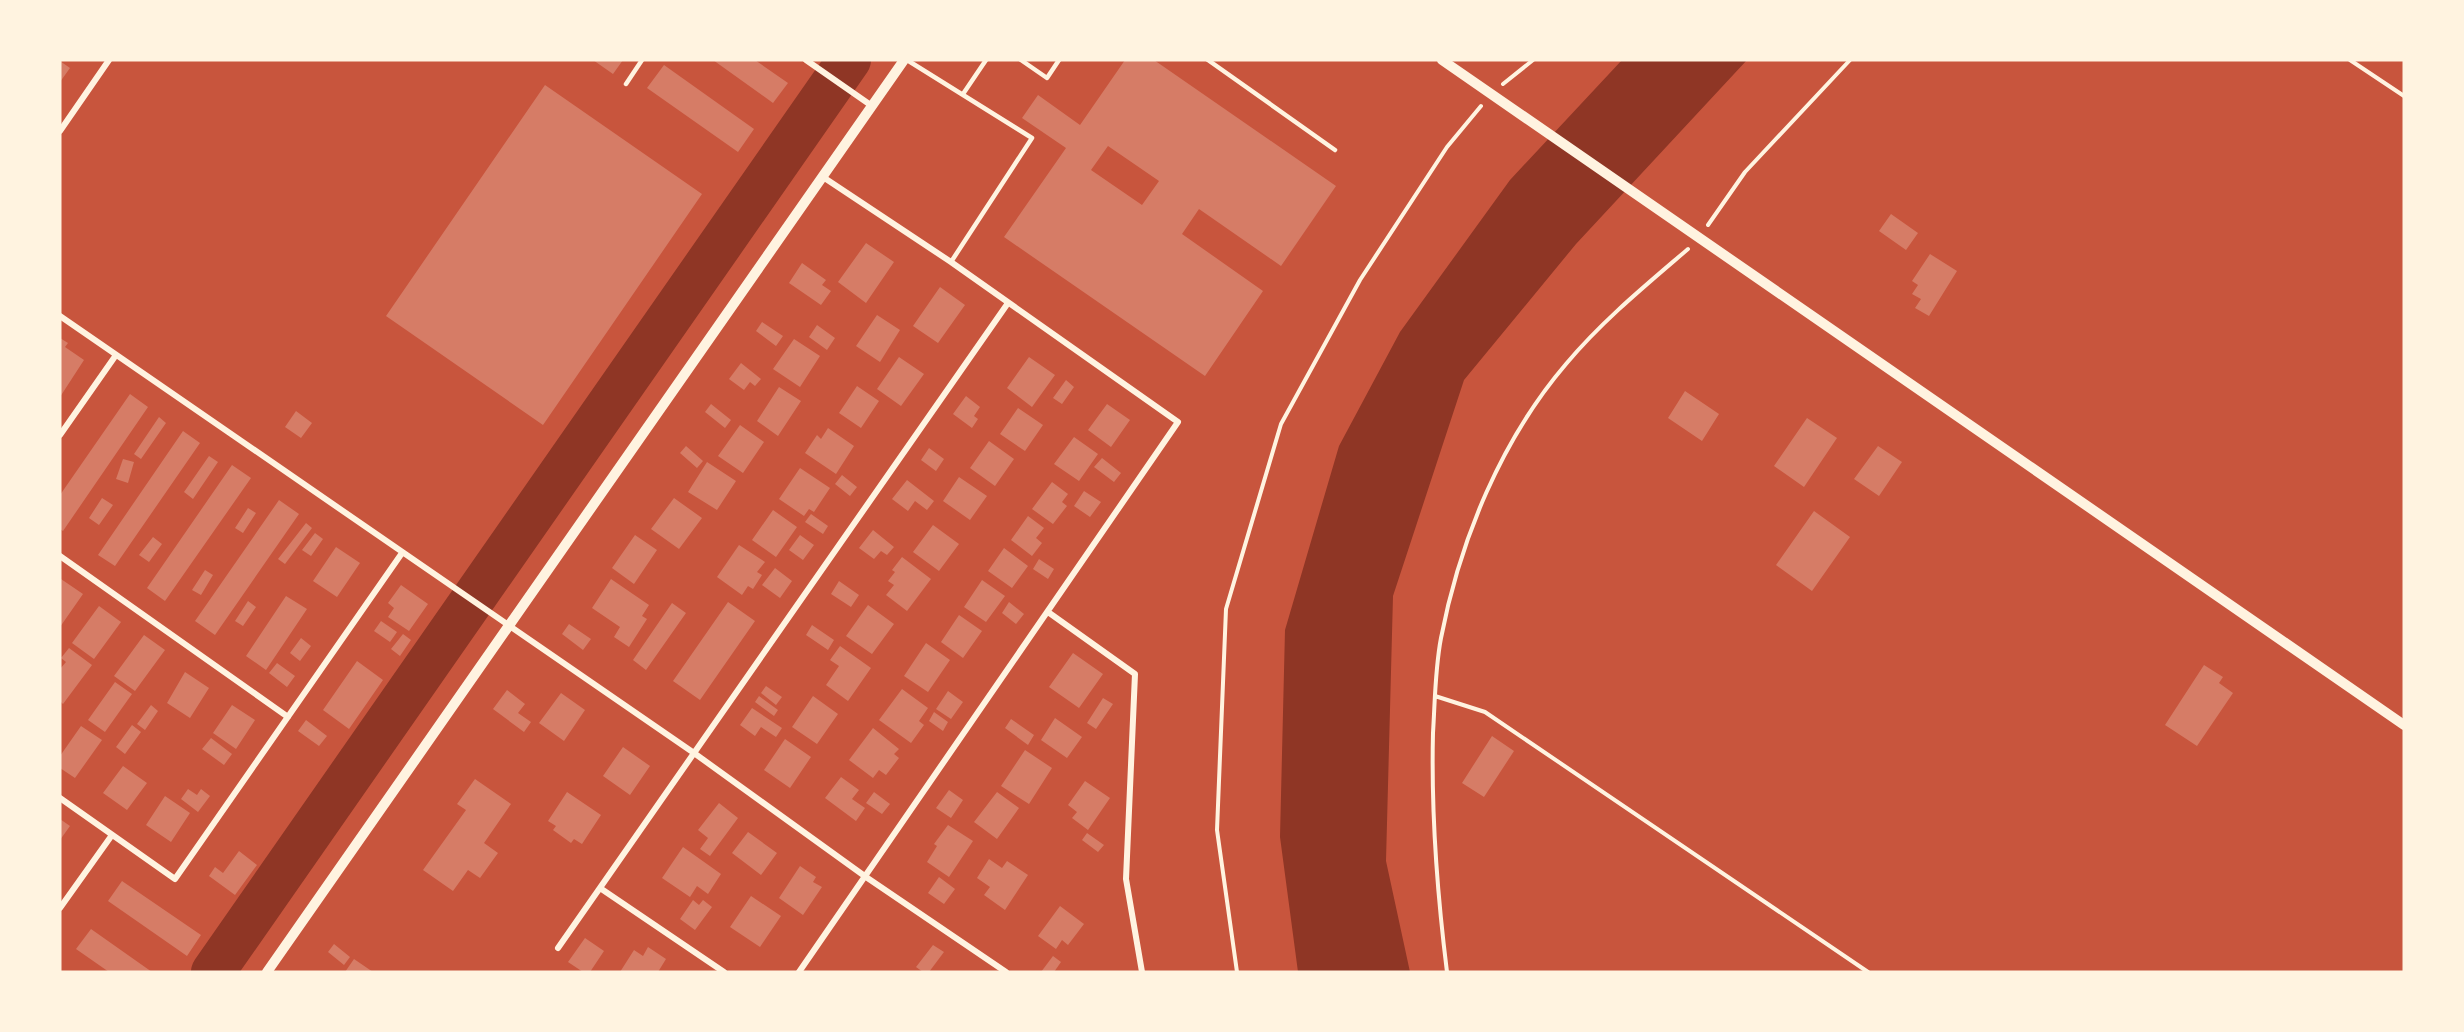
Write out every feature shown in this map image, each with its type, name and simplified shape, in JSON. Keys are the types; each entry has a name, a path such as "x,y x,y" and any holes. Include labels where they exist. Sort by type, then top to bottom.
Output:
{"street":[{"path":"60,130 109,60"},
{"path":"806,60 872,106"},
{"path":"267,972 906,60"},
{"path":"1442,60 2404,725"},
{"path":"799,972 1178,422 951,262 823,177"},
{"path":"558,948 1008,303"},
{"path":"60,316 694,753 866,877 1006,972"},
{"path":"60,435 116,355"},
{"path":"60,798 175,879 402,553"},
{"path":"60,556 288,717"},
{"path":"1048,612 1135,674 1126,879 1142,972"},
{"path":"60,908 112,835"},
{"path":"600,888 724,972"}],"lane":[{"path":"626,84 642,60"},
{"path":"906,60 1032,138 951,262"},
{"path":"963,94 986,60"},
{"path":"1021,60 1047,78 1059,60"},
{"path":"1208,60 1335,150"}],"path":[{"path":"1237,972 1216,830 1226,609 1281,424 1360,280 1447,147 1494,96 1533,60"},
{"path":"1448,972 1438,900 1432,819 1435,696 1441,638 1458,575 1474,521 1496,470 1526,420 1566,364 1696,236 1745,172 1850,60"},
{"path":"2350,60 2404,96"},
{"path":"1435,696 1485,712 1868,972"}],"shaded area":[{"path":"1622,60 1747,60 1576,244 1464,380 1393,596 1386,861 1410,972 1298,972 1280,837 1285,630 1339,446 1400,332 1510,180"}],"building":[{"path":"593,60 623,60 613,74"},
{"path":"713,60 755,60 788,83 773,103"},
{"path":"1125,60 1154,60 1336,186 1281,266 1199,209 1182,234 1263,291 1205,376 1004,237 1066,148 1022,118 1038,95 1080,125","holes":["1108,146 1159,181 1142,205 1091,170"]},
{"path":"60,61 70,68 60,82"},
{"path":"664,65 754,129 738,152 647,88"},
{"path":"545,85 702,194 543,425 386,316"},
{"path":"1891,214 1918,233 1906,250 1879,231"},
{"path":"866,243 894,262 866,303 838,282"},
{"path":"1930,254 1957,271 1929,316 1915,308 1921,299 1912,294 1918,285 1912,281"},
{"path":"802,263 826,280 822,285 831,291 821,305 789,283"},
{"path":"940,287 965,305 938,343 913,326"},
{"path":"877,315 900,330 880,362 856,346"},
{"path":"762,322 783,336 776,346 756,331"},
{"path":"817,325 835,338 827,350 809,337"},
{"path":"60,338 68,343 65,347 84,360 60,397"},
{"path":"794,339 820,356 800,387 773,369"},
{"path":"899,357 924,374 901,406 877,389"},
{"path":"1029,357 1055,375 1032,407 1007,388"},
{"path":"741,363 761,379 755,386 750,382 744,390 729,379"},
{"path":"1066,380 1074,387 1062,404 1053,398"},
{"path":"857,386 879,401 861,428 839,413"},
{"path":"779,387 801,401 778,436 757,421"},
{"path":"1685,391 1719,414 1702,441 1668,418"},
{"path":"130,394 148,407 63,531 60,529 60,495"},
{"path":"966,396 980,407 974,416 978,419 972,428 953,414"},
{"path":"711,404 731,420 725,428 705,412"},
{"path":"1107,404 1130,420 1111,447 1088,430"},
{"path":"1018,408 1043,425 1025,451 1000,434"},
{"path":"296,411 312,423 301,438 285,427"},
{"path":"159,417 166,423 141,459 134,454"},
{"path":"1807,418 1837,438 1804,487 1774,466"},
{"path":"740,425 764,442 743,473 718,456"},
{"path":"828,428 854,446 836,474 805,453 817,435 821,439"},
{"path":"183,431 200,443 115,566 98,555"},
{"path":"1074,437 1098,454 1079,481 1054,464"},
{"path":"989,441 1014,459 995,486 970,468"},
{"path":"686,446 703,461 697,468 680,453"},
{"path":"1878,446 1902,462 1879,496 1854,479"},
{"path":"929,448 944,459 936,471 921,460"},
{"path":"209,456 218,462 193,499 184,492"},
{"path":"1102,458 1121,473 1114,482 1094,467"},
{"path":"123,459 134,462 128,483 116,479"},
{"path":"707,462 736,481 717,510 688,492"},
{"path":"232,465 251,478 165,601 147,588"},
{"path":"800,468 830,488 814,512 809,509 804,516 779,499"},
{"path":"842,475 857,487 850,496 835,484"},
{"path":"959,477 987,496 970,520 943,501"},
{"path":"907,480 934,501 927,510 915,501 908,511 892,499"},
{"path":"1052,482 1068,494 1062,502 1067,506 1053,524 1032,509"},
{"path":"1084,491 1101,502 1090,517 1074,506"},
{"path":"102,498 113,505 99,525 89,518"},
{"path":"674,498 702,518 679,549 651,529"},
{"path":"279,500 299,514 215,635 195,621"},
{"path":"248,508 256,513 243,533 235,528"},
{"path":"773,510 797,527 776,557 752,540"},
{"path":"1814,511 1850,537 1812,591 1776,565"},
{"path":"811,514 828,526 823,534 805,522"},
{"path":"1028,516 1044,528 1036,538 1042,543 1032,556 1011,540"},
{"path":"306,523 312,528 285,564 278,559"},
{"path":"933,525 959,544 939,571 913,552"},
{"path":"873,530 894,547 887,555 881,551 874,559 859,548"},
{"path":"315,533 323,539 311,556 302,550"},
{"path":"635,535 657,550 634,584 612,568"},
{"path":"800,535 814,545 803,560 789,550"},
{"path":"153,537 162,544 149,562 139,555"},
{"path":"739,545 765,562 757,572 762,575 753,589 748,586 742,595 717,577"},
{"path":"336,547 360,563 337,597 313,581"},
{"path":"1004,548 1028,566 1012,588 988,571"},
{"path":"902,557 931,579 907,611 886,595 894,585 888,581 895,572 892,570"},
{"path":"1039,559 1054,569 1048,579 1033,569"},
{"path":"775,568 792,581 780,598 762,585"},
{"path":"205,570 213,575 201,595 192,590"},
{"path":"61,579 83,594 60,627 60,581"},
{"path":"611,579 649,605 642,616 647,619 629,647 614,637 620,627 592,608"},
{"path":"982,580 1005,596 986,622 964,607"},
{"path":"839,581 859,595 851,607 831,594"},
{"path":"401,585 428,604 409,631 388,617 394,608 388,603"},
{"path":"286,596 307,609 266,670 246,656"},
{"path":"248,601 256,607 243,626 235,621"},
{"path":"728,602 755,621 700,700 673,681"},
{"path":"1009,602 1024,614 1016,624 1002,613"},
{"path":"672,603 686,613 646,670 633,660"},
{"path":"868,605 894,624 872,654 846,636"},
{"path":"99,606 121,622 94,659 72,643"},
{"path":"959,615 982,631 963,658 941,642"},
{"path":"381,621 397,632 390,642 374,631"},
{"path":"569,624 591,639 583,650 562,634"},
{"path":"812,625 834,640 828,650 806,635"},
{"path":"403,634 411,640 400,656 391,649"},
{"path":"144,635 165,650 135,691 114,676"},
{"path":"301,638 311,646 300,661 290,653"},
{"path":"926,643 950,660 928,692 904,676"},
{"path":"840,646 871,668 848,701 826,685 839,666 830,660"},
{"path":"69,648 92,665 63,704 60,701 60,669 66,662 61,658"},
{"path":"1073,653 1103,674 1079,708 1049,687"},
{"path":"357,661 383,680 349,729 323,710"},
{"path":"277,663 295,676 287,687 269,673"},
{"path":"2204,665 2223,677 2219,683 2233,693 2197,746 2165,725"},
{"path":"185,672 209,688 190,718 167,703"},
{"path":"115,682 132,694 105,732 88,720"},
{"path":"766,686 782,697 776,705 761,693"},
{"path":"902,689 928,708 919,721 924,725 911,743 879,720"},
{"path":"507,690 525,704 518,713 531,722 524,732 493,709"},
{"path":"948,691 963,702 951,719 936,709"},
{"path":"561,693 585,710 564,741 539,723"},
{"path":"759,696 778,710 774,716 755,702"},
{"path":"813,696 838,714 817,744 792,727"},
{"path":"1103,698 1113,704 1096,729 1087,723"},
{"path":"151,705 158,711 145,730 137,724"},
{"path":"232,705 255,720 236,749 213,733"},
{"path":"752,708 782,728 776,737 761,727 755,736 740,725"},
{"path":"934,712 948,722 943,731 929,721"},
{"path":"1055,718 1082,737 1067,758 1041,740"},
{"path":"1011,719 1034,735 1028,745 1005,728"},
{"path":"306,720 327,736 319,746 298,731"},
{"path":"132,725 141,732 125,754 116,747"},
{"path":"81,726 102,740 75,778 60,768 60,756"},
{"path":"873,728 899,749 894,754 899,758 886,775 879,770 873,778 849,760"},
{"path":"1492,736 1514,751 1484,797 1462,783"},
{"path":"211,738 232,754 224,765 202,749"},
{"path":"785,739 811,757 790,788 764,770"},
{"path":"623,747 650,766 630,795 603,776"},
{"path":"1025,750 1052,768 1029,804 1001,786"},
{"path":"123,766 147,783 127,810 103,793"},
{"path":"841,777 859,790 852,799 865,808 856,821 825,798"},
{"path":"475,779 511,804 484,843 498,853 480,878 468,870 453,891 423,870 466,810 457,804"},
{"path":"1085,781 1110,798 1088,830 1072,818 1077,812 1068,805"},
{"path":"188,789 197,795 201,789 210,796 198,812 181,799"},
{"path":"949,790 963,800 951,818 936,808"},
{"path":"567,792 601,815 582,844 574,839 571,843 553,830 556,826 548,821"},
{"path":"874,792 890,804 882,814 866,803"},
{"path":"997,792 1019,808 997,839 974,822"},
{"path":"165,796 190,813 171,842 146,825"},
{"path":"719,803 738,818 710,856 700,849 708,838 698,830"},
{"path":"60,819 70,826 60,840"},
{"path":"948,825 973,841 949,877 927,862 937,846 934,844"},
{"path":"748,832 777,853 761,875 732,853"},
{"path":"1087,833 1104,845 1098,852 1082,840"},
{"path":"683,847 721,874 708,894 697,886 690,897 662,878"},
{"path":"239,851 257,865 235,895 209,876 215,867 223,873"},
{"path":"989,859 1002,868 1007,861 1028,875 1005,910 984,895 990,887 977,878"},
{"path":"800,866 816,877 813,882 822,887 803,915 779,898"},
{"path":"939,877 955,889 944,904 928,893"},
{"path":"122,881 201,935 187,956 108,901"},
{"path":"751,896 781,916 760,947 730,927"},
{"path":"693,900 699,905 703,900 712,907 695,930 680,919"},
{"path":"1060,906 1084,924 1068,945 1062,940 1056,949 1038,936"},
{"path":"91,929 152,972 109,972 76,949"},
{"path":"585,938 604,951 590,972 583,972 568,962"},
{"path":"334,944 350,957 344,965 328,952"},
{"path":"933,945 944,952 929,972 923,972 916,967"},
{"path":"648,947 666,959 658,972 620,972 634,950 643,956"},
{"path":"1053,956 1061,962 1054,972 1041,972"},
{"path":"354,959 373,972 345,972"}],"waterway":[{"path":"213,972 849,60"}]}
